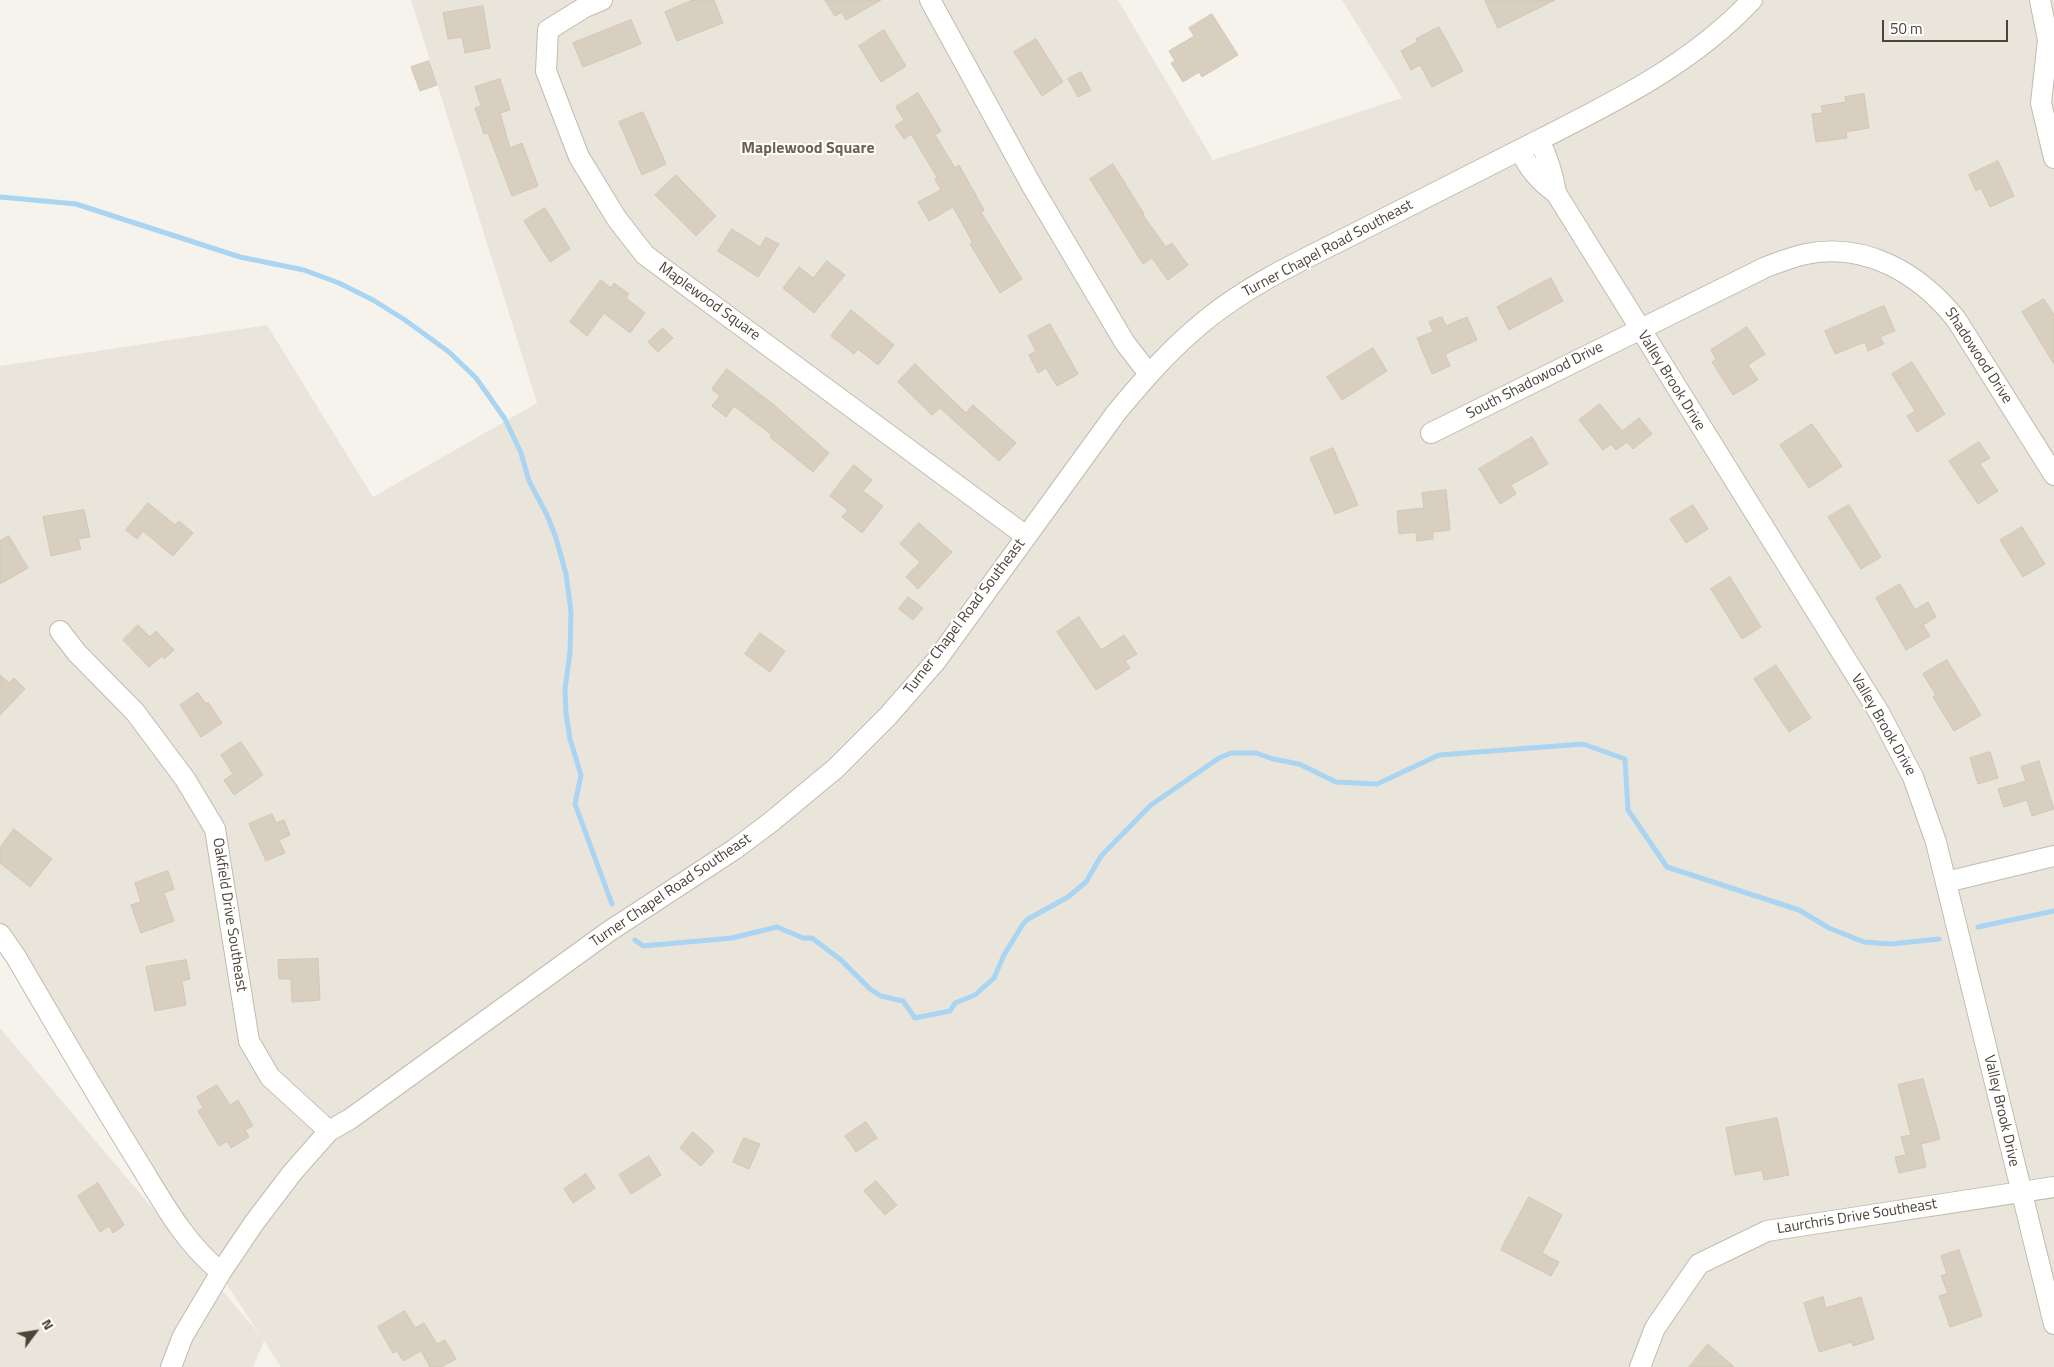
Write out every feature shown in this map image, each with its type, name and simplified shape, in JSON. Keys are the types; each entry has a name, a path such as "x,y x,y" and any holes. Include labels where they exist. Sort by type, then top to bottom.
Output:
{"street":[{"name":"Maplewood Square","path":"602,0 585,7 548,30 546,71 579,157 617,219 645,255 1026,536"},
{"path":"930,0 1032,186 1125,343 1149,374"},
{"name":"Turner Chapel Road Southeast","path":"170,1367 183,1336 221,1272 292,1172 329,1130 350,1119 608,932 735,849 804,796 863,743 936,661 1100,433 1149,374 1177,345 1208,318 1257,285 1628,94 1670,70 1708,42 1752,0"},
{"path":"2040,0 2048,40 2041,103 2054,158"},
{"name":"Valley Brook Drive","path":"1539,140 1554,176 1556,193"},
{"name":"Valley Brook Drive","path":"1520,150 1529,168 1541,182 1556,193 1880,714 1903,756 1922,799 1946,882 2054,1324"},
{"name":"Shadowood Drive","path":"1639,329 1745,277 1787,259 1806,254 1850,253 1890,264 1927,288 1944,304 1961,327 2054,475"},
{"name":"South Shadowood Drive","path":"1431,433 1639,329"},
{"name":"Oakfield Drive Southeast","path":"60,631 77,653 135,712 185,778 215,829 249,1041 270,1077 329,1130"},
{"path":"1946,882 2054,856"},
{"path":"0,934 172,1216 205,1259 221,1272"},
{"name":"Laurchris Drive Southeast","path":"1640,1367 1655,1328 1699,1264 1767,1230 1872,1216 2054,1187"}],"shaded area":[{"path":"411,0 1118,0 1213,160 1402,98 1342,0 2054,0 2054,1367 281,1367 264,1341 253,1367 0,1367 0,1028 260,1335 0,939 0,366 267,325 373,497 537,403"}],"building":[{"path":"693,0 714,0 723,23 677,41 665,12"},
{"path":"825,0 881,0 846,20 842,12 835,16"},
{"path":"1485,0 1555,0 1498,28"},
{"path":"483,6 490,48 465,53 462,37 448,39 443,13"},
{"path":"1212,14 1238,55 1202,77 1199,72 1183,82 1171,63 1175,61 1169,51 1194,36 1189,28"},
{"path":"631,20 641,44 583,67 573,43"},
{"path":"1439,27 1463,71 1432,87 1420,65 1411,70 1401,51 1417,42 1416,39"},
{"path":"884,30 906,66 881,82 859,46"},
{"path":"1036,39 1063,82 1042,96 1014,52"},
{"path":"429,61 437,85 420,91 411,67"},
{"path":"1081,72 1091,90 1078,97 1068,79"},
{"path":"500,79 510,110 500,113 510,148 522,143 538,186 512,196 488,133 484,134 475,108 481,106 475,87"},
{"path":"918,93 941,131 935,135 955,168 959,165 984,210 981,212 1022,279 1000,293 970,244 973,243 953,207 929,221 918,202 941,190 935,179 937,177 911,134 904,139 895,126 904,120 896,107"},
{"path":"1864,94 1869,128 1846,132 1847,138 1816,142 1812,114 1823,113 1821,106 1846,102 1845,97"},
{"path":"643,112 666,164 642,175 619,122"},
{"path":"1998,161 2014,196 1990,207 1981,188 1976,191 1969,175"},
{"path":"1113,164 1143,215 1166,247 1172,243 1188,265 1168,280 1152,258 1143,264 1090,179"},
{"path":"676,175 716,216 696,236 655,195"},
{"path":"545,208 570,249 550,262 524,221"},
{"path":"732,229 760,247 766,237 779,244 758,277 718,251"},
{"path":"827,261 845,275 814,313 783,288 799,267 813,278"},
{"path":"1551,278 1563,301 1509,330 1497,307"},
{"path":"601,280 611,288 614,283 629,294 626,298 645,313 630,333 604,313 587,336 570,322"},
{"path":"2044,299 2054,315 2054,364 2022,312"},
{"path":"1884,306 1895,331 1880,337 1884,344 1868,351 1865,342 1835,354 1825,331"},
{"path":"851,310 894,345 878,365 858,349 854,354 831,336"},
{"path":"1442,317 1446,326 1467,317 1477,340 1445,354 1450,366 1432,374 1417,338 1433,332 1429,322"},
{"path":"1050,324 1078,374 1057,386 1046,368 1038,373 1029,355 1036,351 1028,336"},
{"path":"1747,327 1765,354 1748,365 1758,380 1733,395 1712,362 1716,359 1711,350"},
{"path":"663,328 673,338 658,352 648,342"},
{"path":"1373,348 1387,371 1342,400 1327,377"},
{"path":"1912,362 1945,414 1917,432 1907,416 1915,411 1892,374"},
{"path":"915,364 966,413 973,405 1016,443 999,461 940,408 932,415 898,382"},
{"path":"727,369 774,405 829,453 813,472 770,437 772,435 734,406 726,417 712,406 720,396 712,389"},
{"path":"1600,404 1622,431 1639,418 1652,434 1633,449 1627,442 1616,450 1611,444 1603,450 1579,420"},
{"path":"1812,424 1842,466 1809,488 1780,445"},
{"path":"1532,437 1548,464 1511,485 1516,494 1500,504 1479,469"},
{"path":"1979,442 1990,458 1980,464 1998,491 1978,504 1949,461"},
{"path":"1333,448 1358,505 1335,514 1310,458"},
{"path":"854,465 872,480 863,491 883,506 862,533 842,517 848,510 830,496"},
{"path":"1446,490 1450,530 1433,532 1433,539 1417,541 1416,532 1399,534 1397,511 1424,508 1422,493"},
{"path":"148,503 175,525 179,521 193,533 173,556 143,531 137,539 126,530"},
{"path":"1693,505 1708,529 1686,543 1670,519"},
{"path":"1849,505 1881,557 1861,569 1828,517"},
{"path":"84,510 90,537 78,539 81,549 51,556 43,517"},
{"path":"919,523 952,552 918,589 906,577 920,562 900,544"},
{"path":"2022,527 2045,564 2023,577 2000,540"},
{"path":"9,536 28,568 0,584 0,541"},
{"path":"1730,577 1761,627 1742,639 1711,589"},
{"path":"1900,584 1915,610 1928,602 1936,617 1923,625 1930,636 1906,650 1876,598"},
{"path":"908,597 923,608 913,620 899,609"},
{"path":"1079,617 1101,650 1124,635 1137,654 1125,661 1130,668 1096,690 1057,632"},
{"path":"138,625 150,637 156,631 174,650 164,659 162,656 149,667 123,640"},
{"path":"760,633 785,651 770,672 745,654"},
{"path":"1947,660 1981,715 1954,731 1933,697 1936,695 1923,674"},
{"path":"1776,665 1811,718 1789,732 1754,679"},
{"path":"0,675 9,683 14,678 25,689 0,715"},
{"path":"198,693 206,704 208,702 222,723 201,737 180,705"},
{"path":"241,742 263,775 234,795 224,780 233,774 221,755"},
{"path":"1990,752 1998,778 1978,784 1970,758"},
{"path":"2039,761 2054,809 2032,816 2027,800 2004,807 1998,789 2026,781 2021,767"},
{"path":"272,814 276,823 284,820 290,835 279,840 285,853 266,861 249,824"},
{"path":"14,829 52,859 30,887 0,863 0,848"},
{"path":"168,871 174,889 164,893 174,921 141,933 131,905 141,902 135,883"},
{"path":"318,959 320,1000 292,1002 291,979 279,979 278,960"},
{"path":"186,960 190,979 182,981 186,1005 155,1011 146,967"},
{"path":"1923,1079 1940,1139 1921,1144 1926,1167 1899,1173 1895,1157 1906,1155 1901,1137 1911,1135 1898,1085"},
{"path":"217,1085 230,1105 238,1100 253,1126 245,1130 249,1137 231,1148 227,1141 219,1146 198,1111 203,1108 197,1097"},
{"path":"1777,1118 1789,1175 1764,1180 1762,1170 1735,1175 1726,1128"},
{"path":"866,1122 877,1138 856,1152 845,1136"},
{"path":"693,1132 714,1151 701,1166 680,1148"},
{"path":"744,1138 760,1144 749,1169 733,1162"},
{"path":"649,1156 661,1175 631,1194 619,1175"},
{"path":"586,1174 595,1188 573,1203 564,1189"},
{"path":"876,1181 897,1205 885,1215 864,1191"},
{"path":"98,1183 124,1225 113,1233 109,1226 100,1232 78,1196"},
{"path":"1529,1197 1562,1215 1542,1253 1559,1262 1551,1276 1501,1250"},
{"path":"1959,1250 1982,1316 1950,1327 1939,1296 1948,1293 1941,1276 1947,1274 1941,1256"},
{"path":"1823,1297 1826,1308 1861,1297 1874,1339 1853,1346 1852,1342 1819,1352 1804,1303"},
{"path":"405,1311 415,1328 424,1323 437,1344 445,1340 456,1359 441,1367 430,1367 421,1351 403,1361 397,1351 393,1353 378,1327"},
{"path":"1708,1344 1734,1367 1689,1367"}],"waterway":[{"path":"0,197 76,204 240,257 304,270 339,283 373,300 405,320 449,352 476,378 505,419 521,453 529,481 547,515 556,538 566,574 571,612 570,652 565,689 566,714 570,739 581,775 575,804 612,904"},
{"path":"635,940 643,946 732,938 777,927 803,938 812,938 841,960 870,989 881,996 903,1001 915,1018 950,1011 955,1003 975,995 994,978 1004,955 1028,919 1068,897 1086,882 1101,856 1151,805 1219,758 1231,753 1256,753 1273,759 1299,764 1336,782 1377,784 1439,755 1583,744 1625,759 1628,810 1667,867 1799,910 1829,928 1864,942 1891,944 1939,939"},
{"path":"1978,927 2054,911"}],"district":[{"name":"Maplewood Square","path":"808,149"}]}
